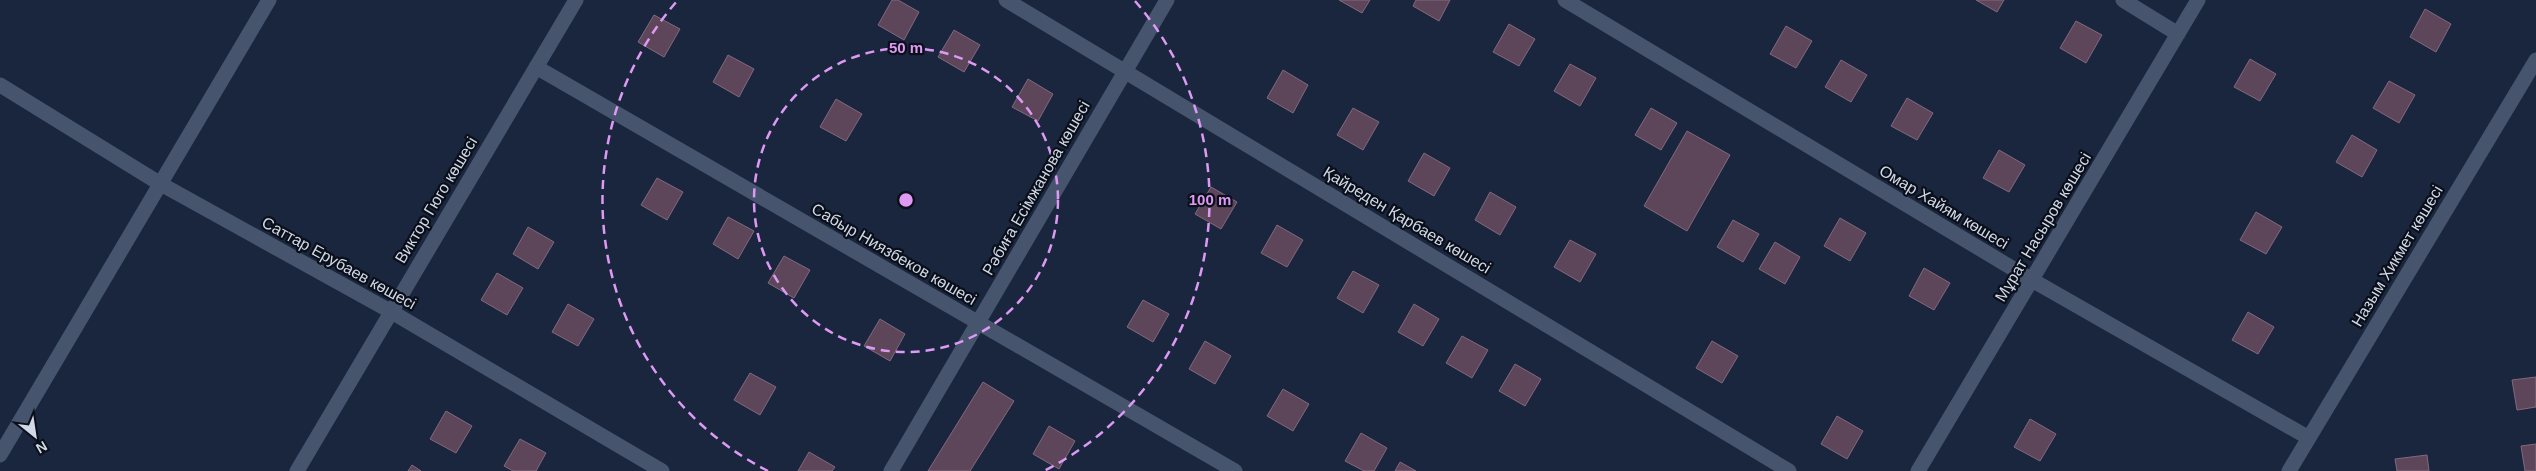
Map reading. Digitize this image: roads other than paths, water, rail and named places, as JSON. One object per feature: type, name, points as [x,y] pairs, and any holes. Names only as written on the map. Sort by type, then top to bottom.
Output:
[{"type":"street","points":[[0,455],[6,431],[269,0]]},
{"type":"street","name":"Виктор Гюго көшесі","points":[[297,471],[390,311],[576,0]]},
{"type":"street","name":"Қайреден Қарбаев көшесі","points":[[1006,0],[1789,471]]},
{"type":"street","name":"Рәбиға Есімжанова көшесі","points":[[891,471],[1167,0]]},
{"type":"street","name":"Омар Хайям көшесі","points":[[1565,0],[2032,280],[2309,438]]},
{"type":"street","points":[[2122,0],[2178,34]]},
{"type":"street","name":"Мұрат Насыров көшесі","points":[[1918,471],[2198,0]]},
{"type":"street","name":"Назым Хикмет көшесі","points":[[2290,471],[2536,60]]},
{"type":"street","name":"Сабыр Ниязбеков көшесі","points":[[536,67],[1235,471]]},
{"type":"street","name":"Саттар Ерубаев көшесі","points":[[0,85],[159,183],[390,311],[662,471]]}]
